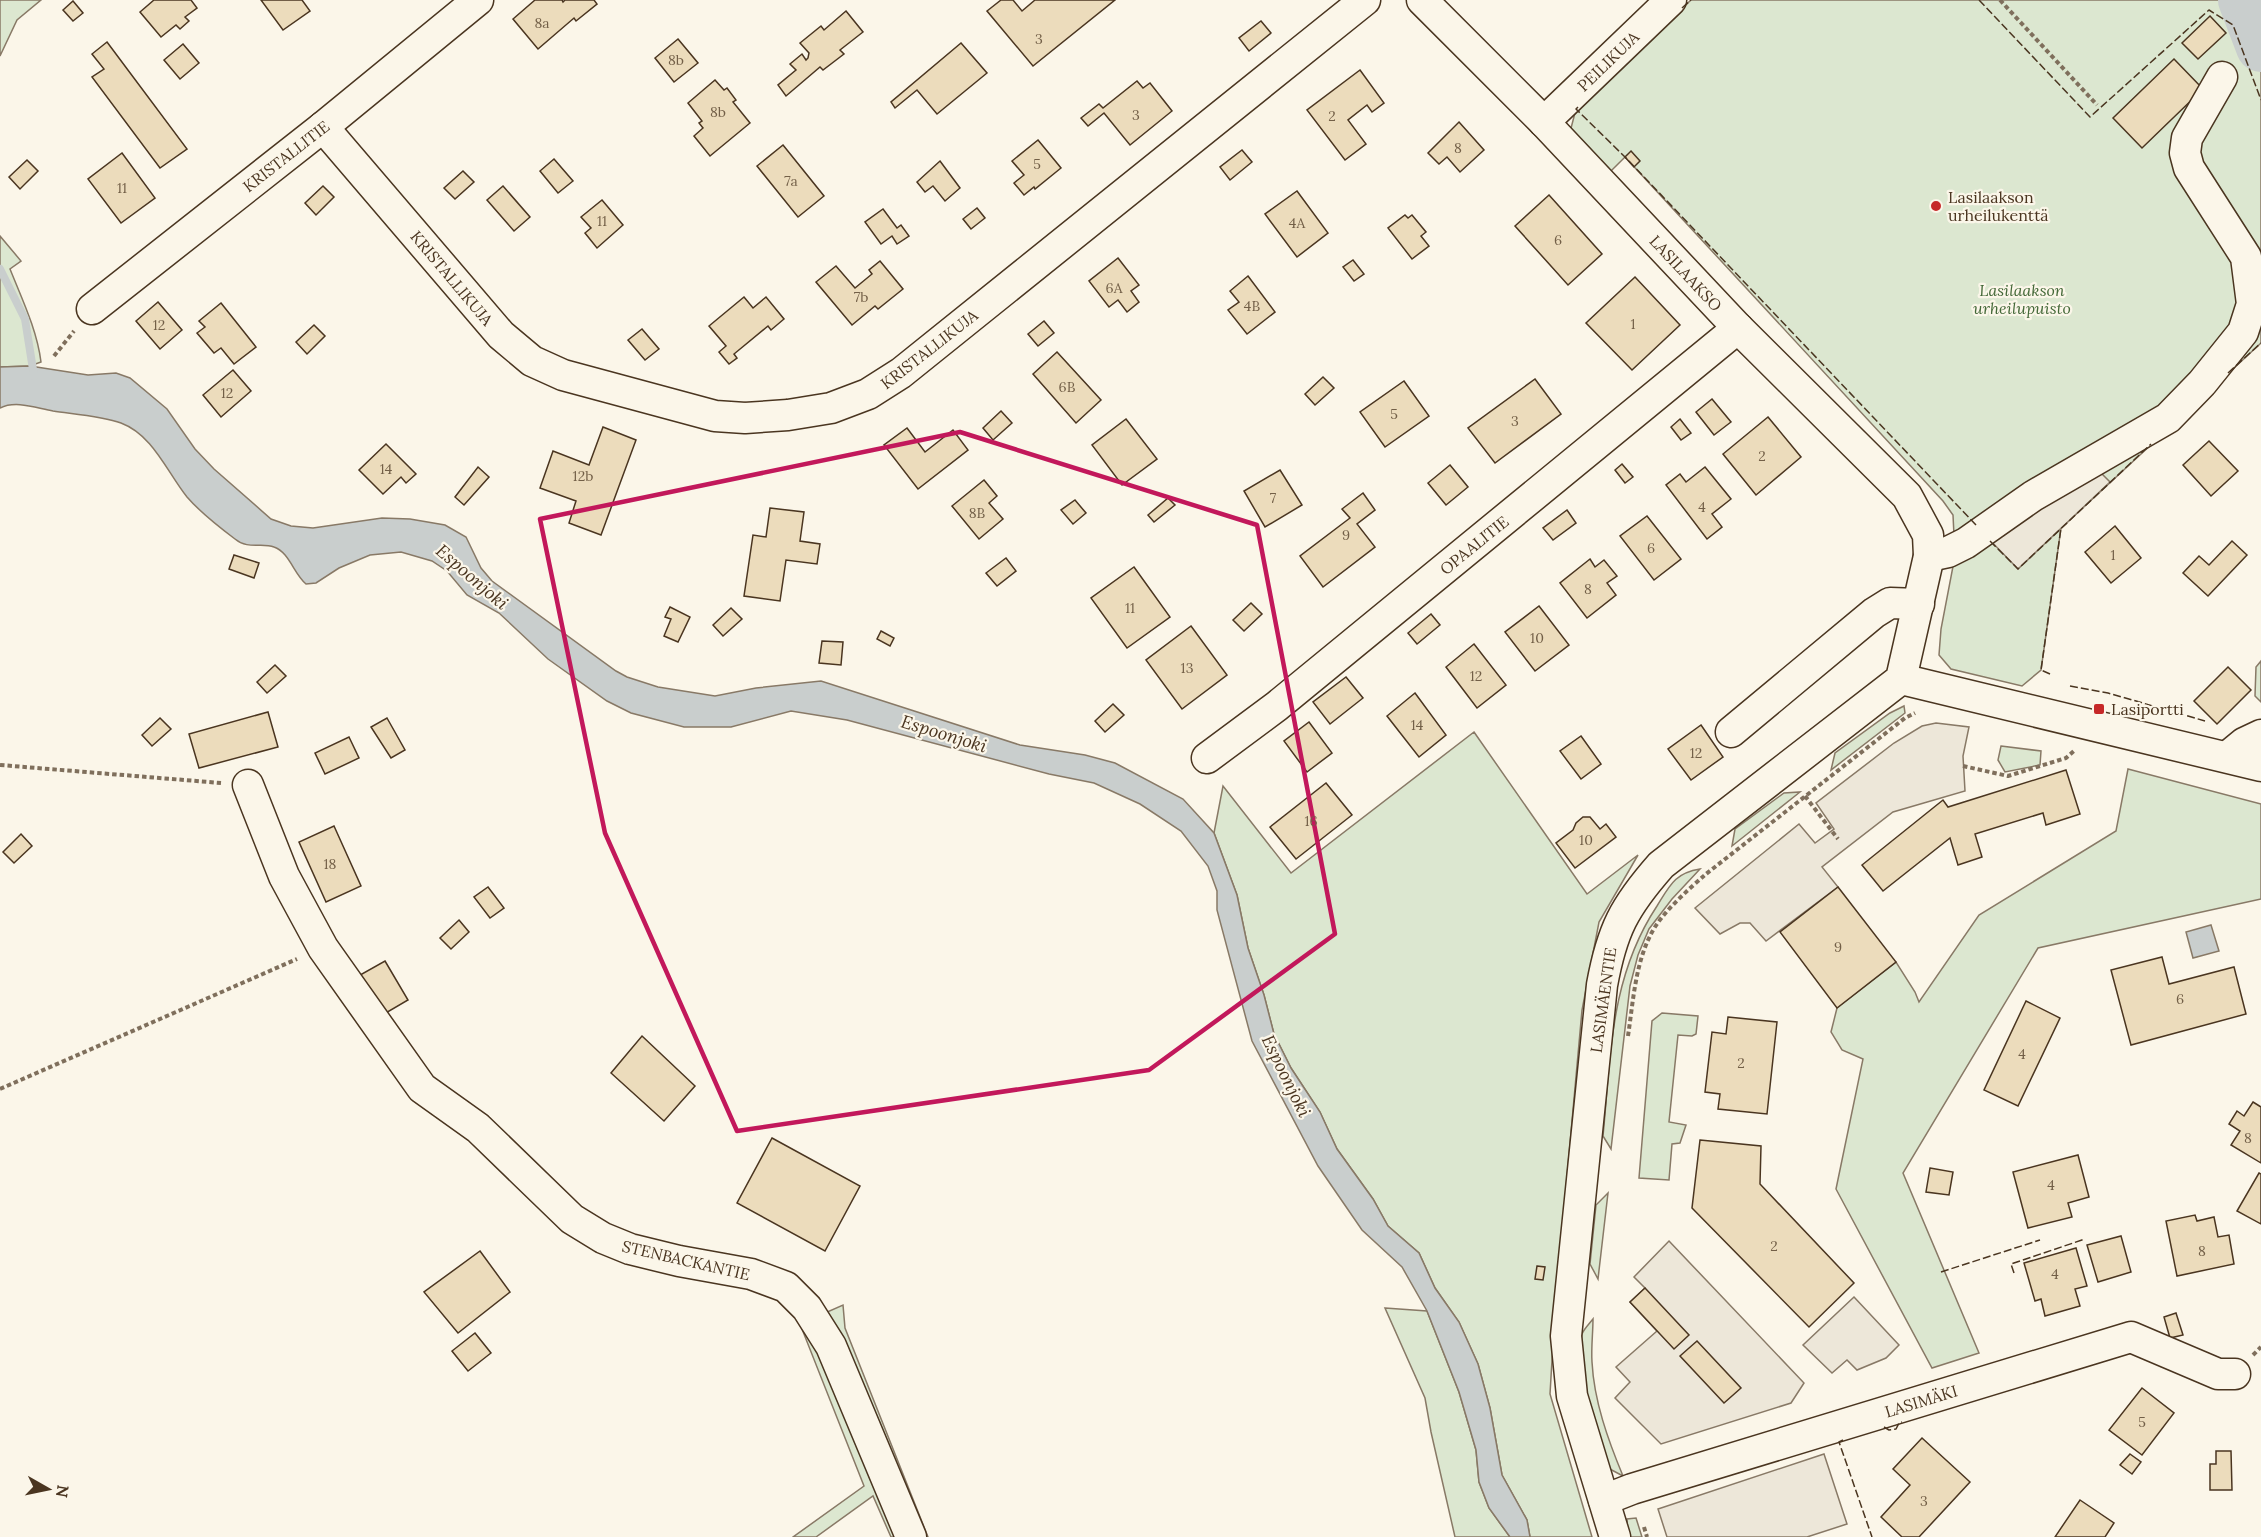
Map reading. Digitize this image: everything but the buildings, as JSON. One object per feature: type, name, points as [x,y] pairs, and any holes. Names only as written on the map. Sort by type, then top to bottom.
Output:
[{"type":"street","name":"KRISTALLITIE","points":[[92,309],[323,127],[478,0]]},
{"type":"street","name":"KRISTALLIKUJA","points":[[323,127],[501,335],[532,361],[563,375],[715,416],[745,418],[788,415],[831,408],[868,394],[901,373],[1365,0]]},
{"type":"street","name":"LASILAAKSO","points":[[1422,0],[1544,122],[1738,328],[1906,496],[1928,535],[1929,556]]},
{"type":"street","name":"PEILIKUJA","points":[[1544,122],[1671,0]]},
{"type":"street","points":[[2222,77],[2187,138],[2185,153],[2189,168],[2246,257],[2252,304],[2243,332],[2202,382],[2168,418],[2033,496],[1966,543],[1948,552],[1929,556],[1901,679],[2261,766]]},
{"type":"street","name":"OPAALITIE","points":[[1207,758],[1277,706],[1738,328]]},
{"type":"street","points":[[1731,732],[1874,613],[1890,603],[1919,604]]},
{"type":"street","name":"LASIMÄENTIE","points":[[1615,1537],[1572,1396],[1566,1336],[1602,985],[1608,950],[1619,920],[1637,892],[1661,865],[1901,679]]},
{"type":"street","points":[[2227,757],[2244,743],[2261,735]]},
{"type":"street","name":"STENBACKANTIE","points":[[248,785],[285,876],[323,948],[422,1088],[478,1128],[572,1219],[603,1238],[630,1249],[679,1262],[751,1274],[786,1287],[807,1308],[831,1346],[911,1537]]},
{"type":"street","name":"LASIMÄKI","points":[[1604,1500],[1632,1489],[2131,1337],[2218,1374],[2235,1374]]},
{"type":"path","points":[[2000,0],[2097,105]]},
{"type":"path","points":[[1628,1037],[1637,975],[1650,935],[1676,901],[1706,874],[1805,796],[1905,718],[1919,711]]},
{"type":"path","points":[[1963,766],[2008,776],[2066,758],[2078,747]]},
{"type":"path","points":[[0,765],[74,769],[248,785]]},
{"type":"path","points":[[1805,796],[1838,838]]},
{"type":"path","points":[[0,1089],[323,948]]},
{"type":"path","points":[[1632,1489],[1647,1537]]},
{"type":"highlighted area","points":[[960,432],[1257,525],[1335,934],[1149,1070],[737,1131],[605,833],[540,519]]},
{"type":"green space","points":[[0,0],[41,0],[17,20],[0,56]]},
{"type":"green space","name":"Lasilaakson urheilupuisto","points":[[1691,0],[2261,0],[2261,343],[2061,528],[2041,670],[2022,686],[1951,669],[1939,655],[1941,629],[1955,556],[1953,515],[1943,501],[1625,157],[1609,173],[1570,132],[1576,109]]},
{"type":"green space","points":[[0,236],[21,261],[10,269],[39,350],[41,362],[30,366],[0,367]]},
{"type":"green space","points":[[2261,661],[2261,702],[2255,696],[2256,667]]},
{"type":"green space","points":[[1904,706],[1905,713],[1831,770],[1835,753],[1890,713]]},
{"type":"green space","points":[[1474,732],[1587,894],[1638,855],[1599,922],[1582,1010],[1555,1310],[1550,1394],[1592,1537],[1530,1537],[1527,1520],[1502,1475],[1490,1408],[1478,1364],[1459,1322],[1435,1288],[1419,1253],[1388,1226],[1373,1199],[1337,1149],[1320,1112],[1291,1068],[1274,1034],[1248,948],[1237,895],[1214,833],[1223,786],[1291,873]]},
{"type":"green space","points":[[2001,746],[2041,751],[2040,765],[2005,772],[1998,760]]},
{"type":"green space","points":[[2128,769],[2261,804],[2261,899],[2038,948],[1903,1173],[1979,1353],[1932,1368],[1836,1189],[1863,1059],[1842,1050],[1831,1032],[1837,1008],[1896,962],[1919,1002],[1979,915],[2116,831]]},
{"type":"green space","points":[[1800,792],[1732,846],[1735,829],[1784,793]]},
{"type":"green space","points":[[1700,869],[1672,899],[1649,929],[1638,955],[1630,986],[1611,1149],[1603,1136],[1611,1046],[1621,988],[1642,933],[1670,886],[1679,877]]},
{"type":"green space","points":[[1662,1013],[1698,1016],[1696,1034],[1678,1035],[1669,1122],[1686,1125],[1680,1143],[1672,1144],[1669,1180],[1639,1178],[1652,1021]]},
{"type":"green space","points":[[1608,1193],[1598,1279],[1590,1264],[1596,1205]]},
{"type":"green space","points":[[843,1305],[845,1328],[928,1537],[891,1537],[873,1496],[816,1537],[793,1537],[864,1486],[800,1324]]},
{"type":"green space","points":[[1385,1308],[1427,1311],[1459,1392],[1476,1450],[1479,1482],[1489,1508],[1510,1537],[1455,1537],[1425,1398]]},
{"type":"green space","points":[[1593,1319],[1593,1377],[1607,1434],[1623,1476],[1606,1467],[1586,1402],[1580,1351],[1582,1334]]},
{"type":"green space","points":[[1636,1518],[1642,1537],[1628,1537],[1627,1519]]},
{"type":"shaded area","points":[[2091,463],[2110,482],[2018,569],[1983,533]]},
{"type":"shaded area","points":[[1936,723],[1969,727],[1963,756],[1965,791],[1893,812],[1822,867],[1838,887],[1766,941],[1750,923],[1740,923],[1720,934],[1695,908],[1799,824],[1815,843],[1834,829],[1816,803],[1894,743],[1922,726]]},
{"type":"shaded area","points":[[1669,1241],[1804,1383],[1791,1403],[1661,1444],[1615,1398],[1630,1382],[1616,1367],[1657,1331],[1630,1302],[1645,1288],[1634,1277]]},
{"type":"shaded area","points":[[1854,1297],[1899,1345],[1886,1358],[1857,1370],[1847,1360],[1832,1373],[1803,1345]]},
{"type":"shaded area","points":[[1824,1454],[1847,1524],[1807,1537],[1667,1537],[1658,1509]]},
{"type":"water","name":"Espoonjoki","points":[[30,366],[88,375],[116,373],[130,378],[167,409],[195,449],[214,469],[271,519],[291,526],[313,528],[382,518],[410,519],[445,525],[466,537],[481,568],[492,581],[627,677],[658,687],[715,696],[756,688],[821,681],[1020,745],[1085,755],[1115,763],[1183,799],[1214,833],[1237,895],[1248,948],[1274,1034],[1291,1068],[1320,1112],[1337,1149],[1373,1199],[1388,1226],[1419,1253],[1435,1288],[1459,1322],[1478,1364],[1490,1408],[1502,1475],[1527,1520],[1530,1537],[1510,1537],[1489,1508],[1479,1482],[1476,1450],[1459,1392],[1427,1311],[1402,1267],[1362,1230],[1318,1166],[1252,1041],[1217,910],[1217,891],[1208,866],[1181,831],[1140,804],[1094,783],[1049,774],[847,720],[791,711],[731,727],[684,727],[631,713],[607,701],[548,659],[499,613],[467,595],[447,571],[432,561],[401,552],[370,555],[339,568],[316,583],[306,584],[284,553],[274,547],[240,542],[204,514],[187,497],[151,445],[132,429],[121,423],[105,419],[26,405],[0,408],[0,367]]},
{"type":"water","points":[[2211,925],[2219,951],[2193,958],[2186,932]]},
{"type":"waterway","points":[[2243,0],[2261,47]]},
{"type":"waterway","points":[[0,269],[25,319],[34,376]]},
{"type":"fence","points":[[1682,8],[1691,0]]},
{"type":"fence","points":[[1979,0],[2090,117],[2209,10],[2233,25],[2261,100]]},
{"type":"fence","points":[[1578,107],[1576,109],[1625,157],[1976,525]]},
{"type":"fence","points":[[2228,373],[2261,343]]},
{"type":"fence","points":[[1990,541],[2018,569],[2151,444]]},
{"type":"fence","points":[[2050,674],[2041,670],[2061,528]]},
{"type":"fence","points":[[2070,686],[2108,693],[2205,721]]},
{"type":"fence","points":[[2014,1273],[2011,1264],[2085,1239]]},
{"type":"fence","points":[[1941,1272],[2040,1240]]},
{"type":"fence","points":[[1884,1427],[1889,1430],[1896,1429],[1902,1422]]},
{"type":"fence","points":[[1843,1440],[1839,1442],[1872,1537]]},
{"type":"place","name":"Lasilaakson urheilukenttä","points":[[1936,206]]},
{"type":"place","name":"Lasiportti","points":[[2099,709]]}]
